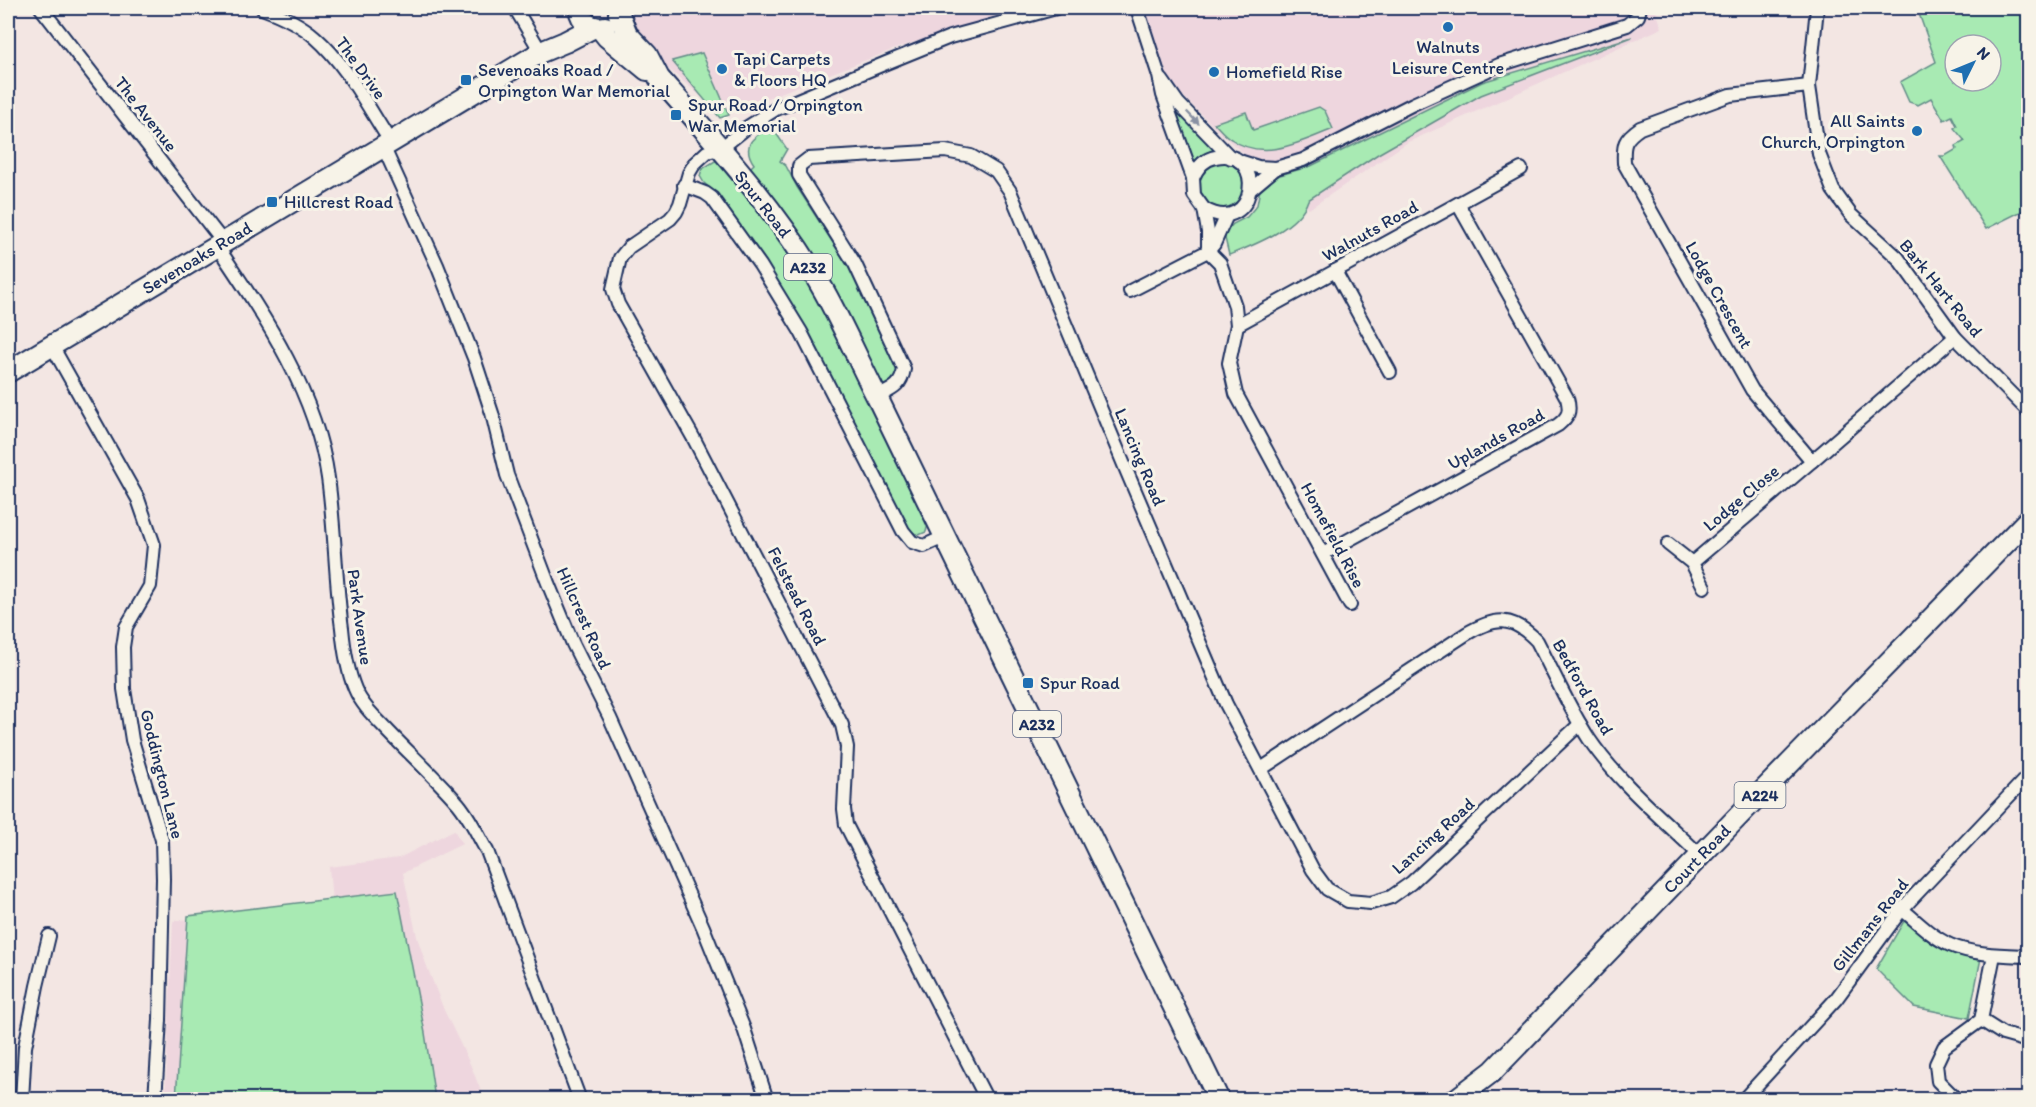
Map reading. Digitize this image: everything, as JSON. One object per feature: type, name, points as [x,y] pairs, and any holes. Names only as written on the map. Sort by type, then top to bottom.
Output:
[{"type":"main road","name":"Sevenoaks Road","points":[[541,52],[566,27],[579,8]]},
{"type":"main road","name":"Spur Road","points":[[579,8],[584,20],[659,78]]},
{"type":"main road","name":"Sevenoaks Road","points":[[8,372],[541,52],[612,24],[620,11]]},
{"type":"main road","name":"Spur Road","points":[[620,11],[627,34],[647,56],[659,78],[766,204],[823,290],[1219,1100]]},
{"type":"main road","name":"Court Road","points":[[1455,1100],[1493,1071],[2028,520]]},
{"type":"main road","name":"Court Road","points":[[1476,1100],[1493,1071]]},
{"type":"street","name":"The Avenue","points":[[41,8],[220,244]]},
{"type":"street","name":"The Drive","points":[[262,8],[287,18],[313,35],[336,58],[386,143]]},
{"type":"street","points":[[515,8],[541,52]]},
{"type":"street","name":"Felstead Road","points":[[987,1100],[846,825],[844,809],[847,747],[842,724],[699,449],[618,304],[613,289],[620,258],[629,247],[670,219],[680,204],[684,185],[695,163],[707,152],[720,149],[734,136],[768,113],[950,38],[1056,8]]},
{"type":"street","name":"Homefield Rise","points":[[1137,8],[1159,76],[1162,95],[1193,178],[1194,195],[1204,209],[1208,250],[1220,262],[1235,306],[1237,325],[1229,363],[1236,394],[1350,605]]},
{"type":"street","points":[[1193,178],[1199,166],[1218,156],[1258,167],[1276,168],[1303,160],[1413,104],[1498,65],[1627,25],[1638,16],[1640,8]]},
{"type":"street","name":"Bark Hart Road","points":[[1817,8],[1809,86],[1819,154],[1833,190],[1851,215],[1898,258],[1955,338],[2028,411]]},
{"type":"street","name":"Homefield Rise","points":[[1159,76],[1178,103],[1234,159]]},
{"type":"street","name":"Lodge Crescent","points":[[1809,86],[1730,95],[1640,128],[1629,136],[1623,147],[1624,162],[1752,390],[1812,461]]},
{"type":"street","name":"Hillcrest Road","points":[[386,143],[474,358],[492,413],[507,475],[548,583],[573,644],[614,728],[704,927],[744,1029],[767,1100]]},
{"type":"street","name":"Lancing Road","points":[[877,397],[896,386],[902,379],[904,369],[855,264],[799,175],[799,166],[808,159],[933,151],[971,156],[996,171],[1010,191],[1126,472],[1226,704],[1313,870],[1327,889],[1348,901],[1371,903],[1391,897],[1411,883],[1580,724]]},
{"type":"street","points":[[1234,159],[1247,171],[1251,189]]},
{"type":"street","points":[[1204,209],[1216,215],[1227,215],[1234,212],[1244,205],[1251,189],[1276,168]]},
{"type":"street","name":"Walnuts Road","points":[[1237,325],[1521,169]]},
{"type":"street","name":"Spur Road","points":[[684,185],[712,198],[760,265],[801,332],[903,531],[912,542],[924,546],[944,537]]},
{"type":"street","name":"Uplands Road","points":[[1323,554],[1567,418],[1570,409],[1567,398],[1458,204]]},
{"type":"street","points":[[1130,291],[1208,250],[1214,244],[1227,215]]},
{"type":"street","name":"Park Avenue","points":[[220,244],[301,387],[321,440],[328,478],[337,596],[348,672],[356,693],[368,711],[457,802],[470,820],[487,851],[580,1100]]},
{"type":"street","points":[[1335,271],[1390,372]]},
{"type":"street","points":[[1812,461],[1955,338]]},
{"type":"street","name":"Goddington Lane","points":[[52,346],[138,499],[154,545],[150,586],[126,627],[123,647],[124,689],[132,740],[162,840],[160,1020],[155,1100]]},
{"type":"street","name":"Lodge Close","points":[[1692,563],[1812,461]]},
{"type":"street","points":[[1668,544],[1692,563],[1704,587]]},
{"type":"street","name":"Bedford Road","points":[[1262,769],[1466,634],[1484,623],[1499,620],[1516,624],[1527,630],[1537,641],[1580,724],[1602,755],[1701,856]]},
{"type":"street","name":"Gillmans Road","points":[[1743,1100],[1836,999],[1902,909],[2028,776]]},
{"type":"street","points":[[1902,909],[1925,930],[1951,945],[1994,955],[2028,956]]},
{"type":"street","points":[[22,1100],[25,1047],[49,936]]},
{"type":"street","points":[[1957,1100],[1938,1081],[1936,1064],[1944,1047],[1981,1020],[1994,955]]},
{"type":"street","points":[[1981,1020],[2003,1034],[2028,1041]]},
{"type":"shaded area","points":[[624,8],[1020,8],[900,47],[723,115],[638,43]]},
{"type":"shaded area","points":[[1145,8],[1655,8],[1662,28],[1408,142],[1309,209],[1222,135],[1170,83]]},
{"type":"shaded area","points":[[454,830],[462,844],[403,873],[417,937],[426,964],[484,1099],[165,1100],[173,921],[332,901],[329,867],[399,858]]},
{"type":"green space","points":[[1917,8],[2028,8],[2028,208],[1986,229],[1940,156],[1945,156],[1957,149],[1956,146],[1965,141],[1954,128],[1957,126],[1952,116],[1944,120],[1931,98],[1918,105],[1909,102],[1900,82],[1936,62]]},
{"type":"green space","points":[[1632,37],[1481,95],[1378,154],[1308,200],[1303,210],[1286,227],[1229,255],[1224,234],[1233,224],[1247,217],[1257,205],[1260,189],[1267,181],[1311,166],[1482,82]]},
{"type":"green space","points":[[702,53],[729,115],[720,118],[672,61]]},
{"type":"green space","points":[[1170,101],[1219,149],[1204,154],[1192,165]]},
{"type":"green space","points":[[1319,107],[1325,111],[1333,129],[1282,148],[1256,149],[1243,146],[1228,137],[1214,123],[1246,112],[1253,130]]},
{"type":"green space","points":[[771,126],[787,149],[780,161],[786,166],[853,274],[897,369],[897,377],[887,386],[881,387],[748,170],[754,164],[748,151],[751,141]]},
{"type":"green space","points":[[715,161],[723,161],[786,245],[816,293],[929,520],[926,532],[919,535],[910,531],[793,308],[762,259],[700,176],[702,169]]},
{"type":"green space","points":[[1221,162],[1237,169],[1244,185],[1237,201],[1221,208],[1205,201],[1198,185],[1205,169]]},
{"type":"green space","points":[[397,891],[425,1033],[435,1099],[176,1099],[188,916]]},
{"type":"green space","points":[[1904,921],[1937,946],[1981,958],[1969,1018],[1914,1007],[1876,969]]},
{"type":"place","name":"Walnuts Leisure Centre","points":[[1448,27]]},
{"type":"place","name":"Tapi Carpets & Floors HQ","points":[[722,69]]},
{"type":"place","name":"Homefield Rise","points":[[1214,72]]},
{"type":"place","name":"Sevenoaks Road / Orpington War Memorial","points":[[466,80]]},
{"type":"place","name":"Spur Road / Orpington War Memorial","points":[[676,115]]},
{"type":"place","name":"All Saints Church, Orpington","points":[[1917,131]]},
{"type":"place","name":"Hillcrest Road","points":[[272,202]]},
{"type":"place","name":"Spur Road","points":[[1028,683]]}]
